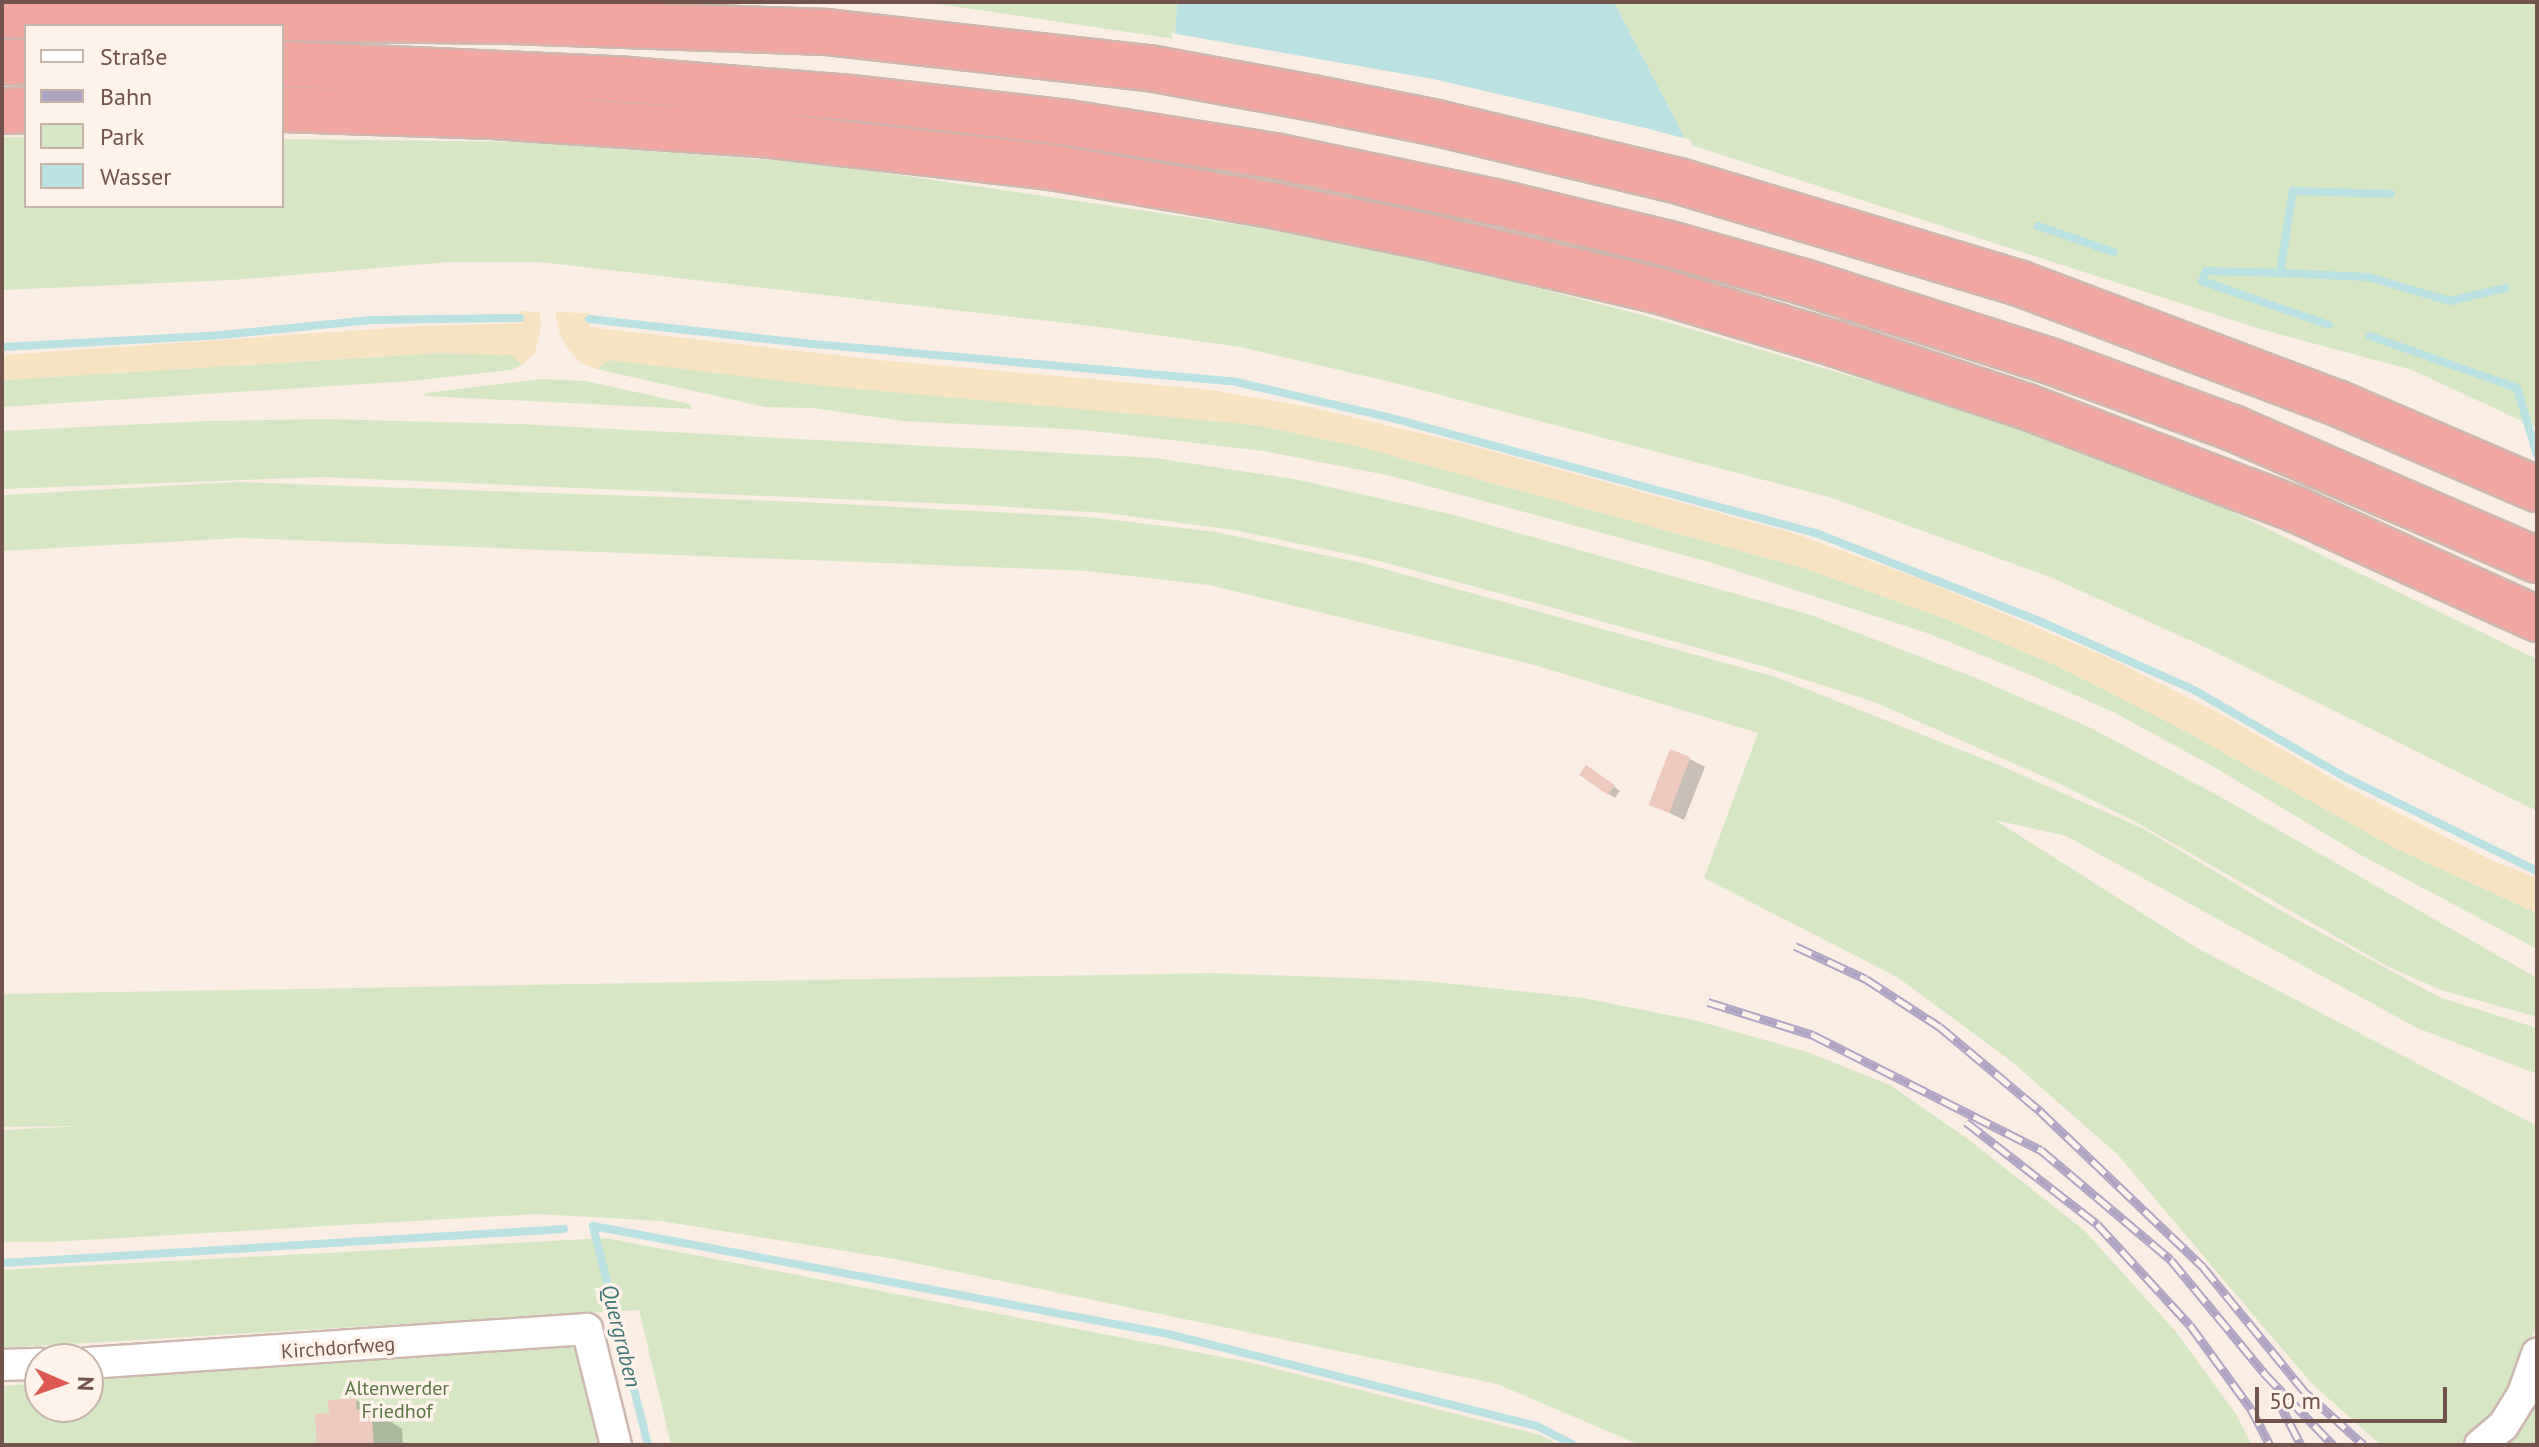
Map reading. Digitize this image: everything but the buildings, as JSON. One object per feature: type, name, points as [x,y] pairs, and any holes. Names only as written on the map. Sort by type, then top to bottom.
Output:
[{"type":"highway","points":[[2,15],[509,21],[827,32],[1149,68],[1313,98],[1437,123],[1682,182],[2019,283],[2337,403],[2537,489]]},
{"type":"highway","points":[[2,62],[24,61]]},
{"type":"highway","points":[[284,64],[628,80],[868,100],[1062,122],[1275,156],[1491,201],[1804,282],[2047,360],[2233,428],[2537,560]]},
{"type":"highway","points":[[284,109],[493,116],[769,135],[1009,162],[1266,204],[1428,237],[1656,290],[1836,344],[2025,406],[2297,510],[2537,619]]},
{"type":"highway","points":[[2,111],[24,110]]},
{"type":"street","name":"Kirchdorfweg","points":[[104,1362],[587,1329],[616,1445]]},
{"type":"street","points":[[2480,1445],[2503,1426],[2522,1396],[2537,1354]]},
{"type":"street","points":[[2,1365],[24,1364]]},
{"type":"green space","points":[[924,2],[1177,2],[1175,39]]},
{"type":"green space","points":[[1614,2],[2537,2],[2537,428],[2412,370],[2260,329],[1688,144]]},
{"type":"green space","points":[[2,137],[24,137],[24,208],[284,208],[284,139],[520,142],[817,163],[1255,227],[1409,255],[1646,316],[1997,419],[2210,501],[2537,659],[2537,811],[2207,648],[2050,577],[1829,497],[1391,382],[1240,347],[1092,326],[540,262],[450,262],[232,280],[2,290]]},
{"type":"green space","points":[[438,353],[512,355],[522,365],[511,370],[411,381],[2,407],[2,380]]},
{"type":"green space","points":[[608,360],[1257,425],[1361,447],[1807,569],[1949,620],[2057,666],[2178,727],[2395,848],[2537,913],[2537,949],[2359,854],[2214,767],[2117,714],[1927,633],[1709,562],[1391,476],[1263,451],[1085,430],[903,421],[812,408],[765,407],[596,369]]},
{"type":"green space","points":[[541,379],[586,381],[690,404],[692,409],[424,396],[425,393]]},
{"type":"green space","points":[[324,419],[519,424],[1155,458],[1294,479],[1454,515],[1811,615],[1976,678],[2089,727],[2219,796],[2537,978],[2537,1017],[2441,990],[2387,966],[2134,821],[2058,783],[1874,702],[1766,667],[1539,604],[1371,559],[1234,530],[1106,513],[977,505],[322,477],[2,489],[2,431],[205,421]]},
{"type":"green space","points":[[238,482],[803,502],[1088,517],[1216,532],[1366,564],[1776,677],[2004,767],[2144,829],[2276,908],[2439,997],[2537,1028],[2537,1074],[2417,1028],[2066,836],[1995,820],[2197,948],[2537,1126],[2537,1322],[2514,1389],[2499,1421],[2464,1445],[2381,1445],[2312,1384],[2117,1154],[2011,1061],[1897,977],[1704,878],[1758,733],[1531,664],[1209,585],[1087,571],[240,538],[2,551],[2,495]]},
{"type":"green space","points":[[1214,973],[1427,981],[1583,998],[1698,1021],[1807,1052],[1890,1085],[1968,1139],[2085,1231],[2177,1333],[2236,1414],[2252,1445],[1640,1445],[1497,1384],[900,1260],[661,1221],[537,1214],[50,1242],[2,1242],[2,1130],[84,1126],[2,1127],[2,994]]},
{"type":"green space","points":[[606,1238],[1248,1362],[1540,1435],[1559,1445],[671,1445],[639,1310],[86,1343],[24,1343],[24,1347],[2,1348],[2,1270]]},
{"type":"green space","name":"Altenwerder Friedhof","points":[[579,1342],[600,1445],[2,1445],[2,1386],[24,1384],[24,1423],[104,1423],[104,1379]]},
{"type":"green space","points":[[2537,1402],[2537,1445],[2500,1445],[2521,1425]]},
{"type":"sand","points":[[519,311],[540,312],[541,327],[535,353],[522,365],[512,355],[437,353],[2,380],[2,355],[420,326],[523,323]]},
{"type":"sand","points":[[555,312],[589,313],[589,327],[879,360],[1212,390],[1309,407],[1462,443],[1796,534],[1923,580],[2109,658],[2221,714],[2347,787],[2493,861],[2537,878],[2537,913],[2395,848],[2178,727],[2057,666],[1949,620],[1807,569],[1361,447],[1257,425],[825,386],[608,360],[596,369],[581,363],[569,350],[560,335]]},
{"type":"water","points":[[1177,2],[1614,2],[1688,144],[1433,86],[1175,39]]},
{"type":"pier","points":[[1171,33],[1433,79],[1645,128],[1691,140],[1692,145],[1688,148],[1277,58],[1174,42]]},
{"type":"waterway","points":[[2329,325],[2202,281],[2206,271],[2280,273],[2293,191],[2391,194]]},
{"type":"waterway","points":[[2038,226],[2114,252]]},
{"type":"waterway","points":[[2280,273],[2368,277],[2450,301],[2505,288]]},
{"type":"waterway","points":[[2,347],[221,335],[371,320],[520,318]]},
{"type":"waterway","points":[[589,319],[813,344],[1236,382],[1388,417],[1816,533],[2037,620],[2194,690],[2341,775],[2537,871]]},
{"type":"waterway","points":[[2370,336],[2517,388],[2537,455]]},
{"type":"waterway","name":"Quergraben","points":[[648,1445],[593,1226],[1168,1334],[1537,1426],[1574,1445]]},
{"type":"waterway","points":[[2,1263],[564,1229]]},
{"type":"railway","points":[[1795,946],[1866,979],[1940,1027],[2040,1111],[2203,1267],[2305,1392],[2364,1445]]},
{"type":"railway","points":[[1708,1002],[1813,1035],[2041,1150],[2171,1260],[2264,1373],[2333,1445]]},
{"type":"railway","points":[[1966,1122],[2097,1224],[2190,1325],[2251,1409],[2270,1445]]},
{"type":"railway","points":[[2273,1391],[2301,1445]]}]
